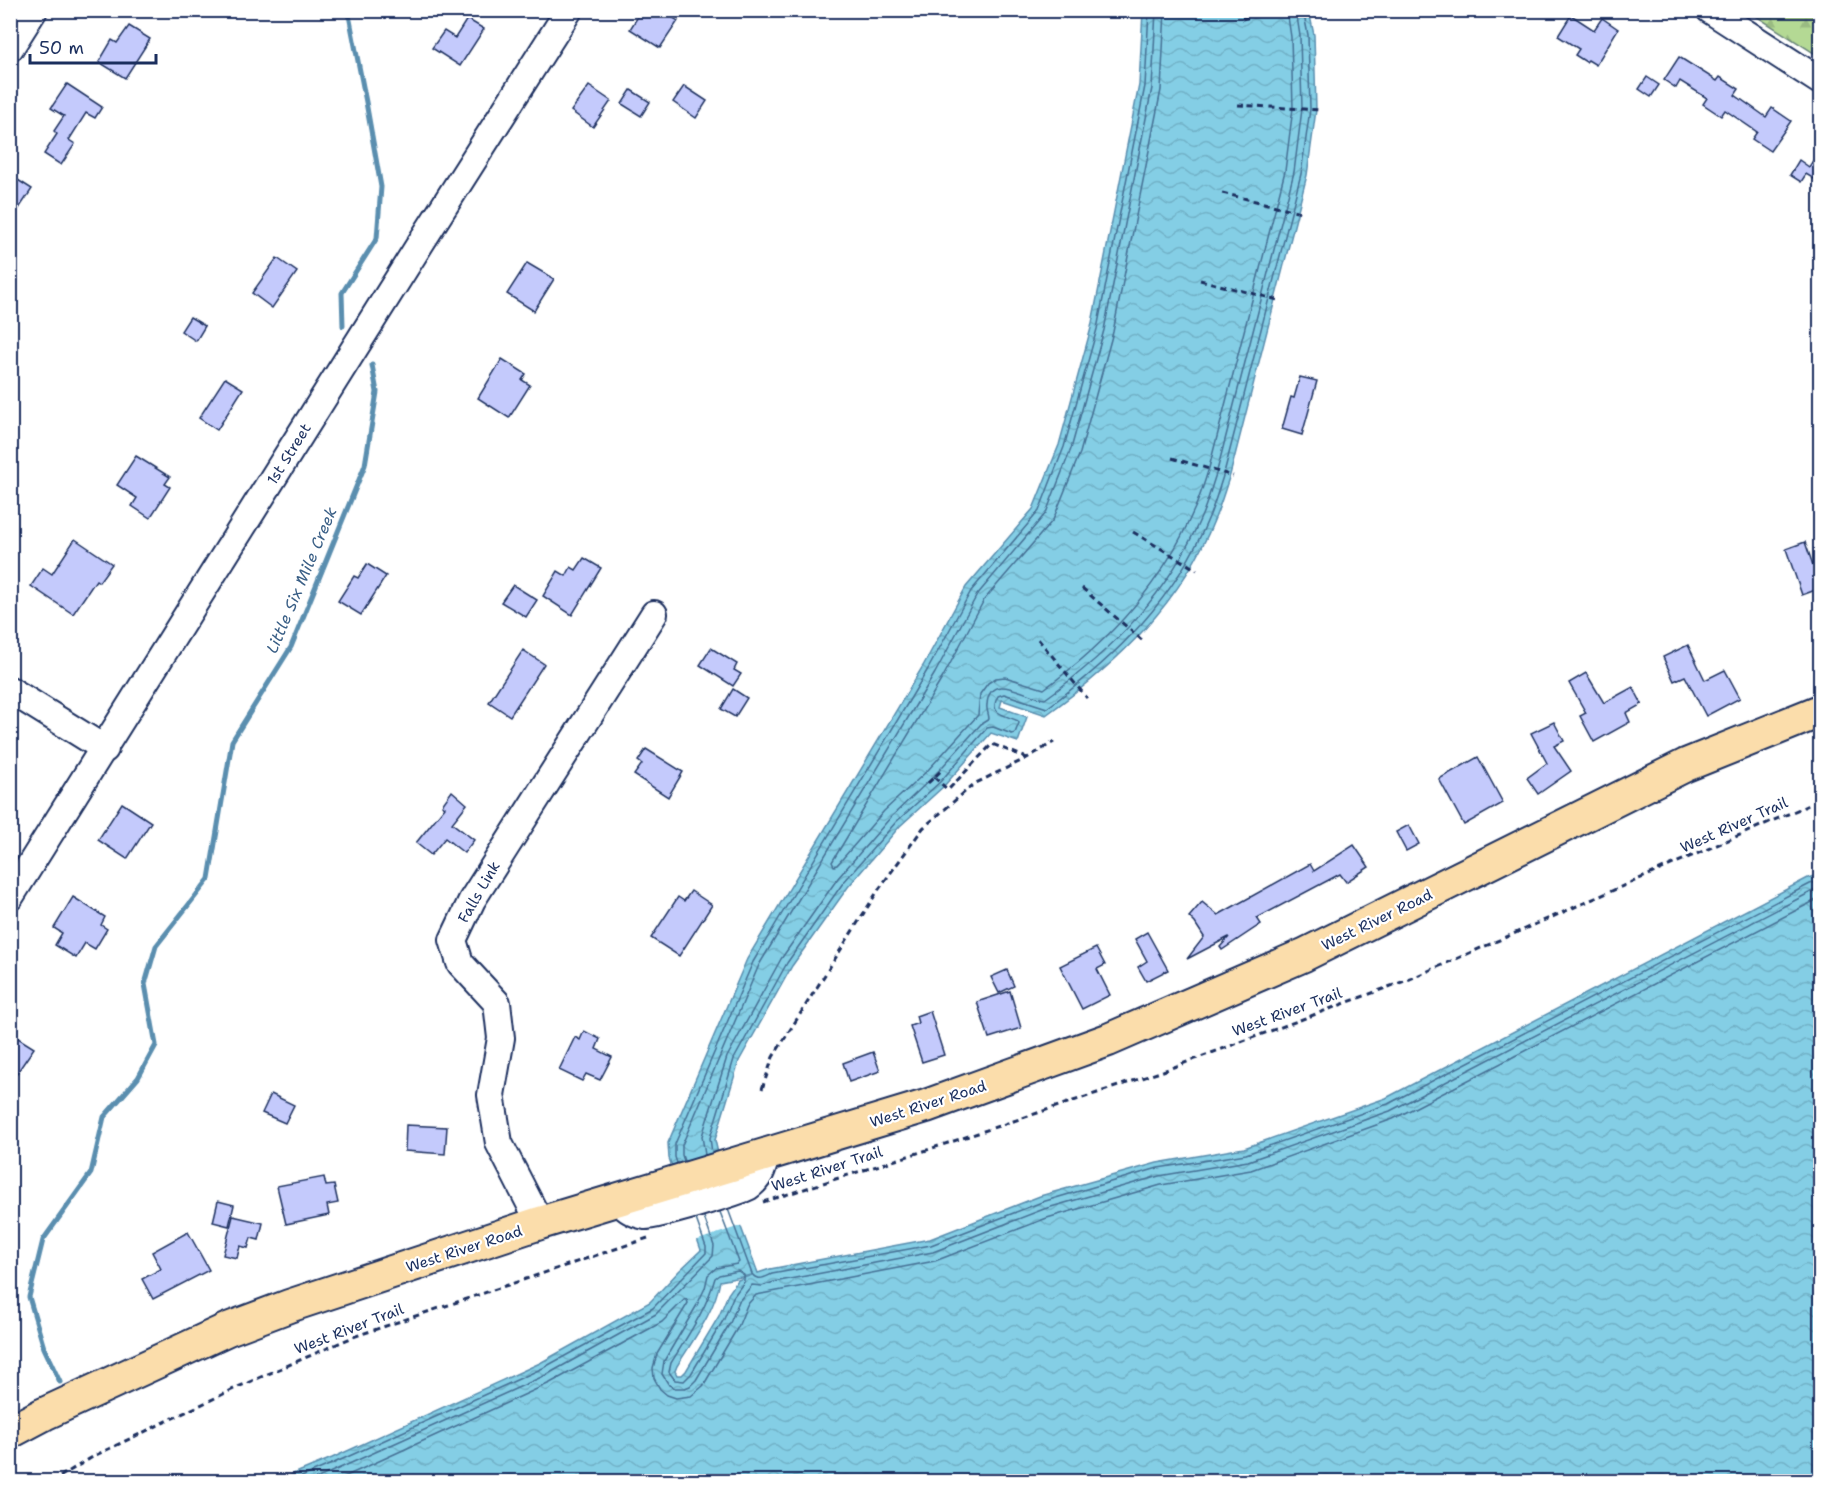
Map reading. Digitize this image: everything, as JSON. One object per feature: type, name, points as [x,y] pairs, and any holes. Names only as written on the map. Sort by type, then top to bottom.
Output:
[{"type":"main road","name":"West River Road","points":[[10,1432],[228,1329],[289,1306],[540,1224],[618,1201],[660,1201],[744,1186],[766,1156],[926,1106],[1130,1031],[1314,951],[1686,765],[1821,711]]},
{"type":"street","points":[[10,48],[34,10]]},
{"type":"street","name":"1st Street","points":[[10,897],[569,10]]},
{"type":"street","points":[[1710,10],[1821,81]]},
{"type":"street","name":"Falls Link","points":[[540,1224],[499,1143],[491,1095],[501,1038],[497,1003],[460,963],[453,940],[472,900],[654,614]]},
{"type":"street","points":[[10,690],[105,749]]},
{"type":"path","points":[[1242,19],[1286,10]]},
{"type":"path","points":[[1238,105],[1320,110]]},
{"type":"path","points":[[1221,193],[1301,212]]},
{"type":"path","points":[[1200,280],[1278,300]]},
{"type":"path","points":[[1173,458],[1233,476]]},
{"type":"path","points":[[1133,532],[1197,570]]},
{"type":"path","points":[[1083,588],[1143,641]]},
{"type":"path","points":[[1038,639],[1087,698]]},
{"type":"path","points":[[762,1089],[773,1057],[879,889],[923,828],[974,784],[1054,742]]},
{"type":"path","points":[[934,777],[948,790],[992,744],[1027,758]]},
{"type":"path","points":[[928,783],[942,770]]},
{"type":"path","name":"West River Trail","points":[[744,1186],[924,1151],[1163,1071],[1410,979],[1821,800]]},
{"type":"path","name":"West River Trail","points":[[51,1482],[106,1450],[238,1387],[353,1337],[649,1237]]},
{"type":"green space","points":[[1748,11],[1820,11],[1820,57]]},
{"type":"water","points":[[1143,11],[1309,11],[1314,35],[1316,110],[1307,175],[1230,475],[1217,513],[1185,577],[1145,628],[1098,674],[1046,715],[1002,700],[1000,707],[1027,717],[1018,742],[991,733],[944,786],[900,826],[848,887],[792,966],[739,1061],[715,1140],[725,1184],[758,1273],[930,1239],[1040,1196],[1157,1163],[1244,1148],[1386,1098],[1808,878],[1820,874],[1820,1481],[274,1482],[540,1363],[650,1302],[701,1250],[669,1158],[668,1143],[747,959],[923,666],[966,587],[1033,509],[1059,445],[1091,328],[1139,85]],"holes":[[[752,1275],[738,1280],[686,1371],[682,1375],[677,1375],[675,1371],[677,1366],[708,1314],[720,1281]]]},
{"type":"pier","points":[[670,1171],[727,1183],[743,1225],[695,1241]]},
{"type":"building","points":[[642,10],[676,10],[672,17],[678,21],[660,48],[630,29]]},
{"type":"building","points":[[1571,15],[1594,30],[1602,18],[1618,29],[1596,65],[1575,55],[1579,49],[1558,36]]},
{"type":"building","points":[[467,19],[484,29],[460,66],[432,48],[444,31],[455,38]]},
{"type":"building","points":[[129,26],[150,39],[125,78],[99,62],[112,40],[117,43]]},
{"type":"building","points":[[1679,57],[1717,81],[1720,77],[1739,89],[1735,95],[1766,117],[1772,108],[1791,121],[1770,151],[1752,139],[1757,132],[1725,110],[1721,116],[1703,104],[1707,98],[1680,81],[1676,88],[1664,80]]},
{"type":"building","points":[[1647,77],[1659,85],[1651,97],[1639,89]]},
{"type":"building","points":[[67,84],[102,107],[95,118],[86,113],[69,140],[75,144],[61,165],[44,154],[57,134],[54,131],[64,116],[51,108]]},
{"type":"building","points":[[589,86],[611,101],[593,127],[571,111]]},
{"type":"building","points":[[684,86],[707,101],[696,118],[673,102]]},
{"type":"building","points":[[631,90],[650,102],[641,116],[622,104]]},
{"type":"building","points":[[1821,148],[1821,183],[1806,174],[1801,182],[1790,175],[1799,160],[1809,167]]},
{"type":"building","points":[[10,175],[32,189],[10,222]]},
{"type":"building","points":[[277,258],[297,272],[272,308],[252,293]]},
{"type":"building","points":[[527,263],[554,279],[534,311],[507,294]]},
{"type":"building","points":[[190,317],[205,326],[196,341],[181,331]]},
{"type":"building","points":[[502,359],[526,374],[522,380],[530,385],[509,418],[478,398]]},
{"type":"building","points":[[1300,377],[1317,381],[1302,435],[1282,429],[1291,397],[1294,398]]},
{"type":"building","points":[[225,378],[243,389],[217,430],[199,418]]},
{"type":"building","points":[[136,456],[170,477],[165,484],[170,487],[150,518],[132,506],[137,498],[117,485]]},
{"type":"building","points":[[75,539],[112,564],[99,582],[96,580],[73,614],[31,586],[43,568],[52,574]]},
{"type":"building","points":[[1805,542],[1821,588],[1802,595],[1786,549]]},
{"type":"building","points":[[584,558],[601,568],[572,615],[543,596],[558,571],[566,576],[571,567],[576,570]]},
{"type":"building","points":[[367,564],[386,576],[361,615],[338,601],[354,576],[358,578]]},
{"type":"building","points":[[513,585],[537,600],[526,617],[501,602]]},
{"type":"building","points":[[1688,645],[1705,680],[1725,670],[1740,698],[1706,716],[1685,676],[1674,681],[1663,657]]},
{"type":"building","points":[[711,648],[737,664],[734,670],[741,674],[733,686],[700,665]]},
{"type":"building","points":[[523,650],[544,664],[510,716],[489,702]]},
{"type":"building","points":[[1586,673],[1604,703],[1633,687],[1642,704],[1626,713],[1630,722],[1594,742],[1580,716],[1586,713],[1569,683]]},
{"type":"building","points":[[733,689],[747,698],[735,717],[721,709]]},
{"type":"building","points":[[1554,722],[1564,741],[1554,746],[1571,771],[1538,794],[1527,778],[1547,763],[1531,733]]},
{"type":"building","points":[[646,749],[683,772],[668,797],[634,775],[642,764],[638,761]]},
{"type":"building","points":[[1478,757],[1503,803],[1464,825],[1439,779]]},
{"type":"building","points":[[452,791],[467,804],[452,823],[474,840],[464,853],[445,838],[431,855],[416,843],[445,807],[442,805]]},
{"type":"building","points":[[122,803],[151,822],[127,859],[98,840]]},
{"type":"building","points":[[1409,825],[1419,844],[1406,851],[1396,832]]},
{"type":"building","points":[[1354,845],[1369,867],[1346,882],[1340,874],[1257,918],[1261,924],[1222,950],[1220,947],[1229,937],[1187,959],[1204,937],[1189,917],[1202,902],[1218,915],[1310,864],[1314,871]]},
{"type":"building","points":[[691,891],[712,905],[679,956],[651,938],[678,897],[684,901]]},
{"type":"building","points":[[73,897],[105,917],[101,925],[107,929],[95,949],[85,943],[76,958],[55,945],[62,933],[54,928]]},
{"type":"building","points":[[1147,932],[1168,970],[1146,981],[1138,967],[1147,961],[1135,939]]},
{"type":"building","points":[[1096,948],[1105,965],[1097,969],[1110,995],[1082,1009],[1060,966]]},
{"type":"building","points":[[1007,970],[1014,986],[999,993],[991,977]]},
{"type":"building","points":[[1010,991],[1021,1028],[989,1038],[977,1002]]},
{"type":"building","points":[[930,1011],[944,1055],[922,1062],[910,1026],[918,1023],[916,1016]]},
{"type":"building","points":[[584,1031],[600,1039],[596,1049],[612,1057],[600,1080],[586,1074],[582,1081],[559,1070],[575,1037],[580,1040]]},
{"type":"building","points":[[10,1033],[34,1048],[10,1083]]},
{"type":"building","points":[[873,1052],[880,1071],[849,1082],[843,1063]]},
{"type":"building","points":[[271,1094],[294,1105],[285,1123],[262,1113]]},
{"type":"building","points":[[406,1125],[447,1127],[445,1154],[405,1151]]},
{"type":"building","points":[[324,1177],[326,1186],[334,1185],[338,1203],[327,1205],[329,1215],[286,1224],[277,1186]]},
{"type":"building","points":[[218,1201],[234,1205],[229,1226],[213,1222]]},
{"type":"building","points":[[233,1216],[263,1223],[259,1240],[251,1238],[248,1248],[240,1246],[237,1258],[223,1255]]},
{"type":"building","points":[[188,1232],[209,1270],[153,1299],[142,1279],[161,1269],[152,1252]]},
{"type":"waterway","name":"Little Six Mile Creek","points":[[343,326],[342,293],[377,238],[381,187],[348,10]]},
{"type":"waterway","name":"Little Six Mile Creek","points":[[60,1382],[44,1348],[29,1297],[43,1240],[91,1173],[104,1117],[138,1078],[156,1045],[145,984],[156,946],[209,879],[232,741],[291,647],[365,465],[377,392],[372,365]]}]
